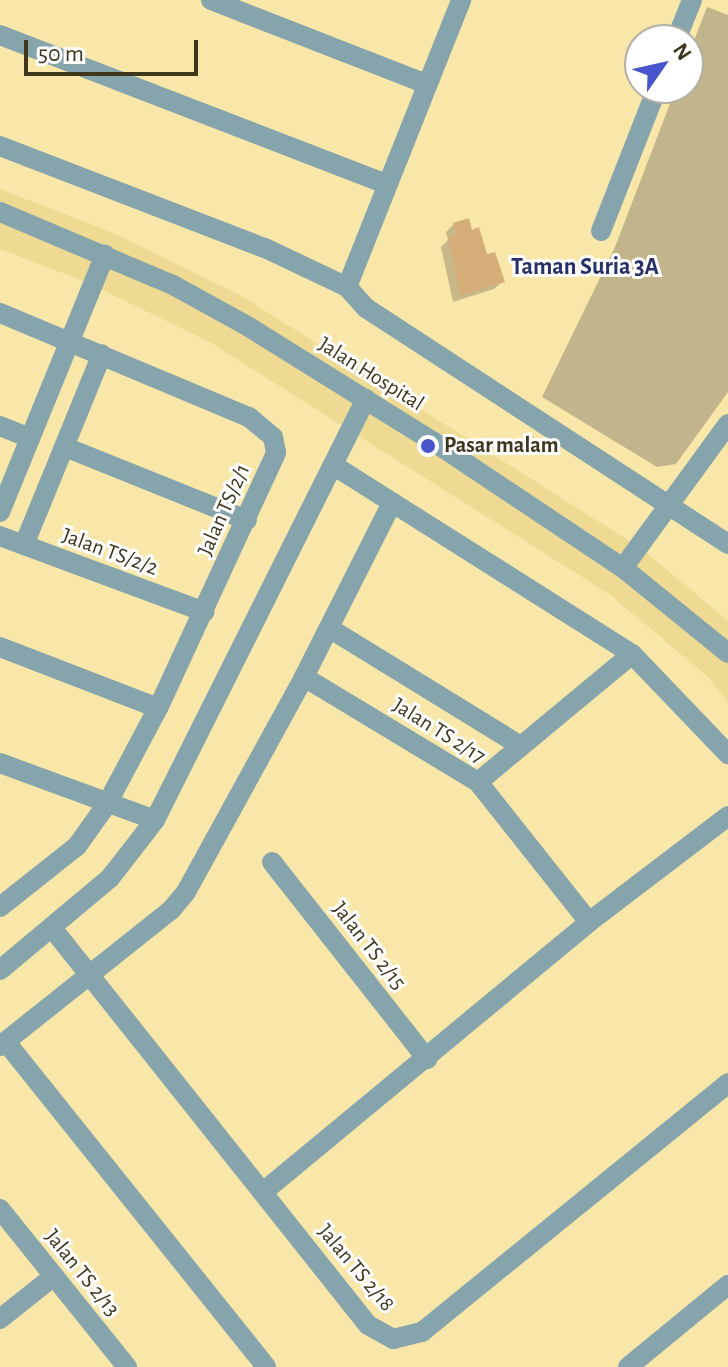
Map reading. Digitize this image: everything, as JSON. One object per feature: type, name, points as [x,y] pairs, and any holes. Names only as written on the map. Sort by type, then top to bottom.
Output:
[{"type":"street","points":[[211,0],[234,4],[427,84]]},
{"type":"street","points":[[347,287],[461,0]]},
{"type":"street","points":[[682,24],[692,0]]},
{"type":"street","points":[[0,35],[387,184]]},
{"type":"street","points":[[601,231],[651,104]]},
{"type":"street","points":[[0,146],[265,248],[347,287],[366,308],[728,544]]},
{"type":"street","name":"Jalan Hospital","points":[[0,212],[105,255],[213,306],[366,399],[623,568],[728,653]]},
{"type":"street","points":[[0,512],[105,255]]},
{"type":"street","name":"Jalan TS/2/1","points":[[0,313],[102,354],[265,427],[273,437],[276,453],[158,708],[107,804],[77,846],[0,907]]},
{"type":"street","points":[[24,545],[102,354]]},
{"type":"street","points":[[0,970],[125,863],[155,820],[366,399]]},
{"type":"street","points":[[623,568],[728,424]]},
{"type":"street","points":[[0,426],[30,438]]},
{"type":"street","points":[[65,447],[247,520]]},
{"type":"street","points":[[333,465],[632,654],[728,754]]},
{"type":"street","points":[[266,1367],[3,1044],[171,910],[186,892],[304,677],[392,503]]},
{"type":"street","name":"Jalan TS/2/2","points":[[0,536],[204,612]]},
{"type":"street","points":[[329,628],[521,746]]},
{"type":"street","points":[[0,647],[158,708]]},
{"type":"street","points":[[478,782],[632,654]]},
{"type":"street","name":"Jalan TS 2/17","points":[[304,677],[478,782],[589,922]]},
{"type":"street","points":[[0,763],[155,820]]},
{"type":"street","points":[[263,1192],[589,922],[728,816]]},
{"type":"street","name":"Jalan TS 2/15","points":[[272,862],[427,1059]]},
{"type":"street","name":"Jalan TS 2/18","points":[[52,928],[88,978],[368,1325],[393,1339],[422,1332],[728,1083]]},
{"type":"street","name":"Jalan TS 2/13","points":[[0,1209],[127,1367]]},
{"type":"street","points":[[0,1319],[54,1276]]},
{"type":"street","points":[[628,1367],[728,1285]]},
{"type":"shaded area","points":[[707,7],[728,15],[728,392],[676,464],[657,467],[542,397],[615,247],[670,104],[704,104],[704,24],[700,24]]},
{"type":"shaded area","name":"Pasar malam","points":[[0,189],[111,232],[240,295],[642,549],[728,621],[728,702],[707,676],[609,594],[213,344],[89,283],[0,249]]},
{"type":"building","points":[[469,218],[472,230],[479,227],[487,254],[495,252],[505,282],[460,296],[448,237],[457,234],[453,223]]},
{"type":"place","name":"Pasar malam","points":[[428,446]]},
{"type":"district","name":"Taman Suria 3A","points":[[585,268]]}]
